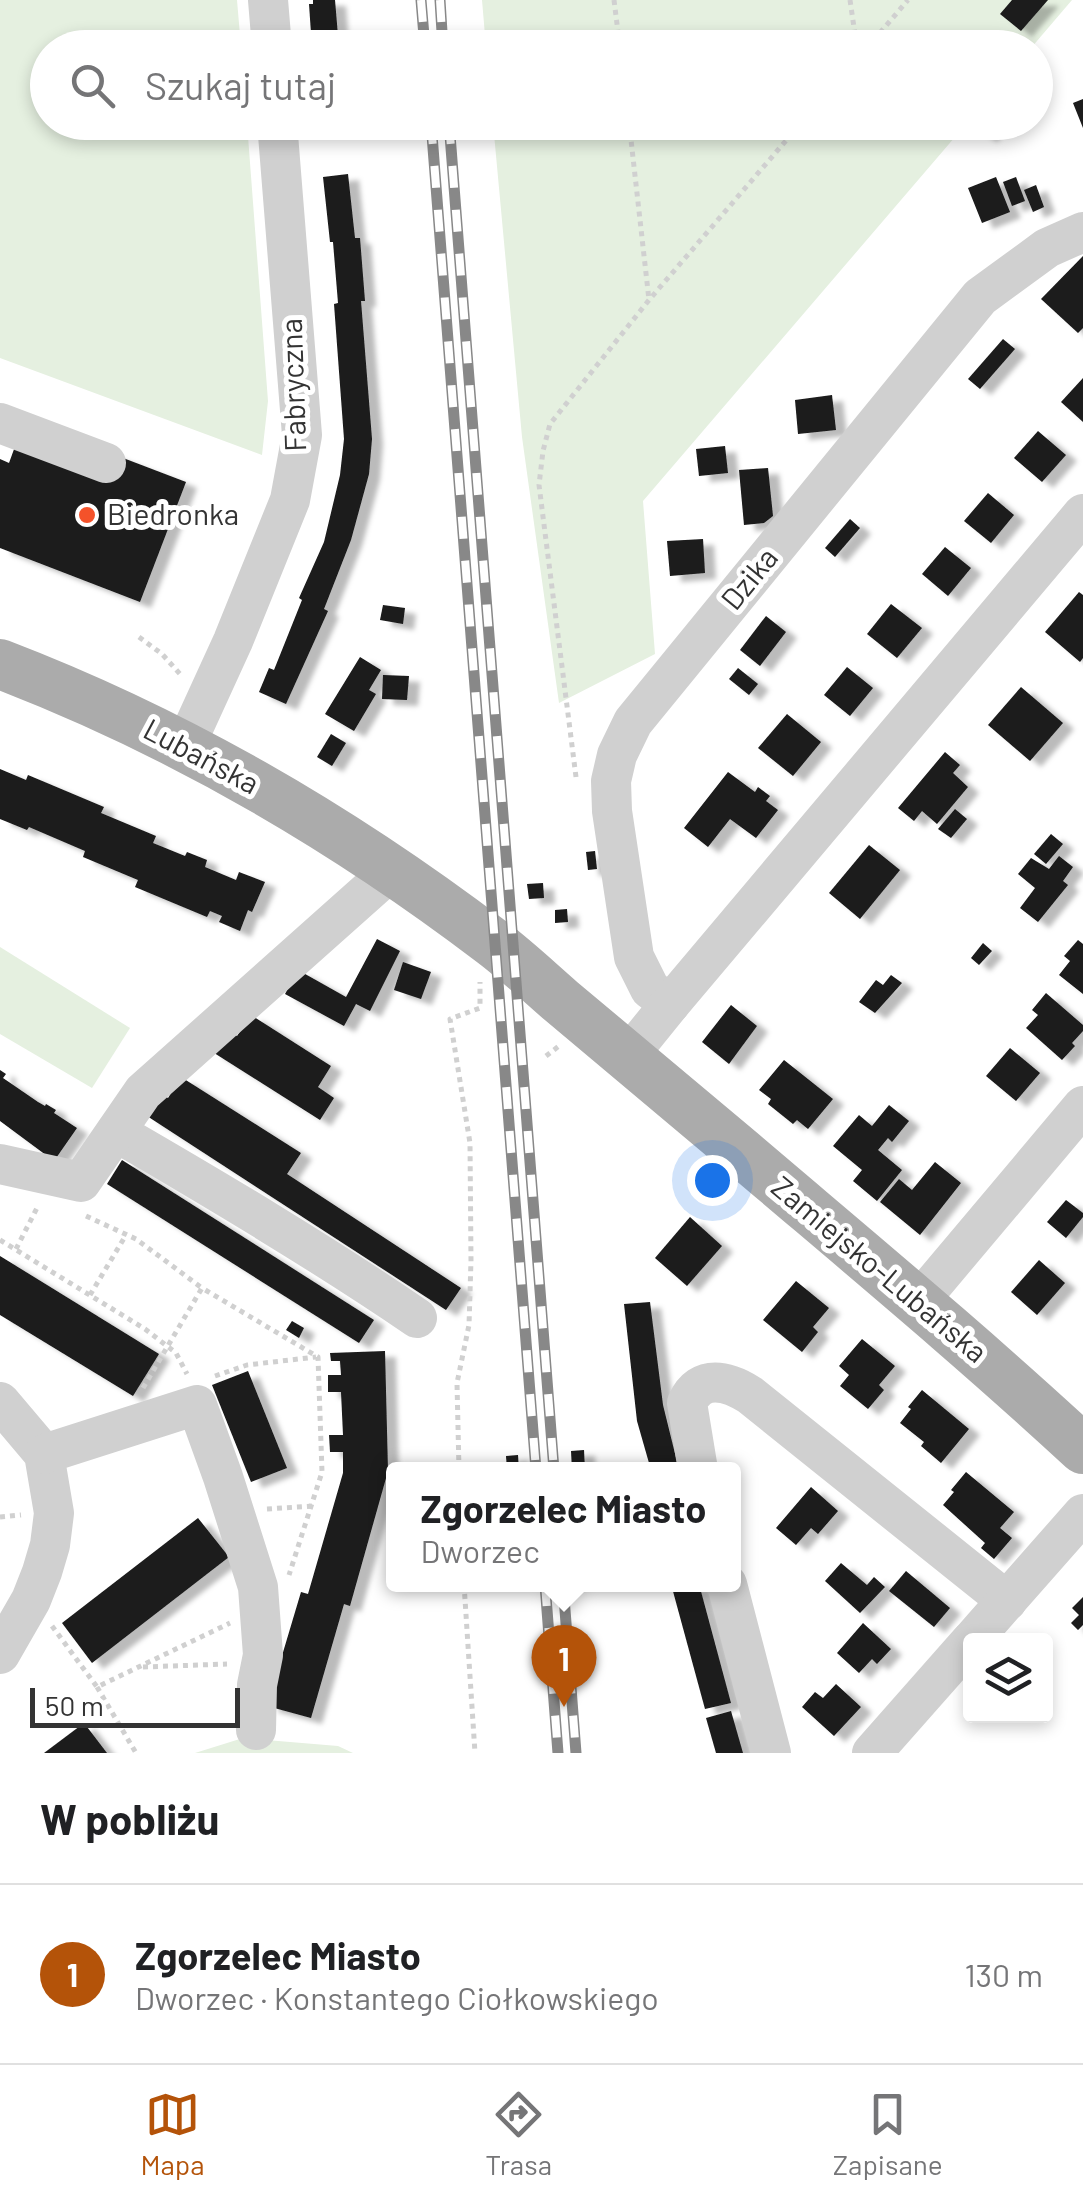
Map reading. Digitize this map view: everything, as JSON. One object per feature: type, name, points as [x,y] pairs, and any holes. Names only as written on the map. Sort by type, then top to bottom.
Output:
[{"type":"main road","name":"Lubańska","points":[[0,664],[86,698],[185,746],[267,792],[391,871]]},
{"type":"main road","name":"Zamiejsko-Lubańska","points":[[391,871],[495,944],[918,1302],[1083,1450]]},
{"type":"street","points":[[268,0],[270,30]]},
{"type":"street","name":"Fabryczna","points":[[185,746],[233,642],[290,500],[302,435],[279,140]]},
{"type":"street","name":"Dzika","points":[[670,1004],[650,988],[634,957],[612,811],[611,781],[617,755],[633,722],[980,297],[1047,248],[1083,232]]},
{"type":"street","points":[[0,423],[106,463]]},
{"type":"street","points":[[628,1056],[1083,514]]},
{"type":"street","points":[[4,1164],[81,1182],[143,1092],[391,871]]},
{"type":"street","points":[[918,1302],[1083,1106]]},
{"type":"street","points":[[116,1132],[226,1196],[416,1318]]},
{"type":"street","points":[[697,1462],[687,1403],[691,1393],[702,1384],[715,1381],[733,1384],[1007,1601]]},
{"type":"street","points":[[44,1454],[195,1396],[258,1587],[273,1595],[257,1685],[256,1730]]},
{"type":"street","points":[[0,1402],[44,1454],[54,1512],[50,1545],[31,1600],[0,1654]]},
{"type":"street","points":[[978,1633],[1083,1514]]},
{"type":"street","points":[[729,1592],[771,1753]]},
{"type":"street","points":[[872,1753],[963,1650]]},
{"type":"path","points":[[614,0],[618,30]]},
{"type":"path","points":[[850,0],[854,30]]},
{"type":"path","points":[[882,30],[908,0]]},
{"type":"path","points":[[630,140],[649,300]]},
{"type":"path","points":[[612,811],[580,807],[539,485],[543,450],[550,424],[649,300],[787,140]]},
{"type":"path","points":[[139,637],[170,662],[187,688]]},
{"type":"path","points":[[459,1462],[456,1382],[469,1326],[470,1142],[450,1020],[481,1012],[480,978]]},
{"type":"path","points":[[4,1164],[42,1199],[16,1249]]},
{"type":"path","points":[[75,1211],[126,1235],[202,1288],[318,1357]]},
{"type":"path","points":[[90,1294],[126,1235]]},
{"type":"path","points":[[0,1240],[176,1352],[195,1396],[210,1378],[247,1365],[318,1357]]},
{"type":"path","points":[[168,1346],[202,1288]]},
{"type":"path","points":[[97,1687],[273,1595],[313,1506],[322,1472],[318,1357]]},
{"type":"path","points":[[234,1511],[313,1506]]},
{"type":"path","points":[[465,1592],[476,1753]]},
{"type":"path","points":[[31,1600],[97,1687],[136,1753]]},
{"type":"path","points":[[140,1666],[262,1662]]},
{"type":"green space","points":[[0,0],[237,0],[240,30],[30,30],[30,140],[248,140],[268,401],[262,455],[0,358]]},
{"type":"green space","points":[[482,0],[1072,0],[1046,30],[485,30]]},
{"type":"green space","points":[[495,140],[952,140],[643,501],[655,654],[559,703],[522,437]]},
{"type":"green space","points":[[0,947],[130,1028],[92,1088],[0,1034]]},
{"type":"green space","points":[[243,1738],[338,1746],[353,1753],[195,1753]]},
{"type":"building","points":[[313,0],[335,0],[338,30],[311,30],[309,4]]},
{"type":"building","points":[[1012,0],[1048,0],[1022,30],[1000,14]]},
{"type":"building","points":[[1083,99],[1083,128],[1073,103]]},
{"type":"building","points":[[348,174],[355,238],[360,238],[365,301],[361,301],[372,439],[369,474],[351,540],[324,609],[328,611],[286,704],[259,692],[269,668],[274,670],[324,542],[340,475],[344,439],[334,304],[338,303],[323,177]]},
{"type":"building","points":[[996,177],[1010,212],[982,223],[968,188]]},
{"type":"building","points":[[1016,177],[1025,201],[1012,206],[1003,182]]},
{"type":"building","points":[[1036,185],[1044,207],[1033,212],[1024,190]]},
{"type":"building","points":[[1083,256],[1083,328],[1078,333],[1041,299]]},
{"type":"building","points":[[1003,339],[1015,349],[980,389],[968,379]]},
{"type":"building","points":[[1083,378],[1083,422],[1061,402]]},
{"type":"building","points":[[832,395],[836,430],[798,434],[795,400]]},
{"type":"building","points":[[1038,431],[1066,455],[1042,482],[1014,458]]},
{"type":"building","name":"Biedronka","points":[[17,441],[110,453],[186,482],[140,602],[0,548],[0,459],[9,463]]},
{"type":"building","points":[[725,446],[728,473],[699,476],[696,449]]},
{"type":"building","points":[[768,468],[773,516],[764,523],[744,525],[739,470]]},
{"type":"building","points":[[988,493],[1014,515],[991,543],[964,521]]},
{"type":"building","points":[[850,519],[860,528],[835,557],[825,548]]},
{"type":"building","points":[[703,539],[705,573],[670,576],[667,541]]},
{"type":"building","points":[[945,547],[971,568],[948,596],[922,574]]},
{"type":"building","points":[[1079,592],[1083,595],[1080,662],[1045,632]]},
{"type":"building","points":[[891,604],[922,628],[897,658],[867,634]]},
{"type":"building","points":[[383,605],[405,608],[403,624],[380,620]]},
{"type":"building","points":[[766,616],[786,632],[760,666],[740,650]]},
{"type":"building","points":[[360,657],[381,670],[369,690],[376,694],[354,731],[325,714]]},
{"type":"building","points":[[847,667],[873,688],[850,716],[824,695]]},
{"type":"building","points":[[738,668],[758,684],[749,695],[729,679]]},
{"type":"building","points":[[383,675],[409,676],[407,700],[382,699]]},
{"type":"building","points":[[1021,687],[1063,723],[1030,761],[988,725]]},
{"type":"building","points":[[787,714],[821,742],[793,776],[758,748]]},
{"type":"building","points":[[331,734],[346,743],[332,766],[317,757]]},
{"type":"building","points":[[945,752],[960,765],[953,773],[968,787],[937,824],[922,811],[914,821],[898,808]]},
{"type":"building","points":[[0,769],[26,780],[28,775],[104,807],[101,813],[156,836],[153,843],[207,860],[205,867],[236,880],[239,872],[265,882],[252,912],[248,910],[240,931],[219,922],[222,916],[210,911],[207,917],[135,887],[138,880],[83,857],[85,851],[0,819]]},
{"type":"building","points":[[728,772],[755,792],[758,787],[770,796],[766,801],[778,810],[756,838],[730,819],[708,847],[684,828]]},
{"type":"building","points":[[955,809],[967,819],[951,838],[938,829]]},
{"type":"building","points":[[1051,834],[1063,844],[1046,864],[1034,854]]},
{"type":"building","points":[[869,845],[900,870],[860,919],[829,893]]},
{"type":"building","points":[[595,851],[597,869],[588,870],[586,852]]},
{"type":"building","points":[[1059,856],[1073,867],[1063,881],[1068,885],[1038,922],[1020,908],[1035,888],[1018,874],[1031,858],[1049,869]]},
{"type":"building","points":[[543,883],[544,898],[529,899],[527,884]]},
{"type":"building","points":[[567,909],[568,922],[555,923],[555,910]]},
{"type":"building","points":[[377,939],[400,951],[370,1011],[356,1004],[344,1026],[285,994],[298,970],[346,997]]},
{"type":"building","points":[[1078,940],[1083,944],[1083,994],[1059,975],[1070,961],[1064,956]]},
{"type":"building","points":[[983,943],[992,951],[979,965],[971,958]]},
{"type":"building","points":[[403,962],[431,972],[421,999],[394,990]]},
{"type":"building","points":[[891,975],[902,983],[875,1013],[859,1002],[876,980],[883,985]]},
{"type":"building","points":[[1046,993],[1083,1025],[1083,1031],[1072,1043],[1075,1046],[1062,1060],[1026,1028],[1038,1015],[1032,1010]]},
{"type":"building","points":[[731,1005],[757,1026],[729,1064],[702,1042]]},
{"type":"building","points":[[251,1015],[331,1066],[318,1087],[334,1098],[320,1120],[211,1051],[229,1030],[237,1036]]},
{"type":"building","points":[[1010,1048],[1040,1073],[1016,1101],[986,1076]]},
{"type":"building","points":[[784,1060],[833,1099],[808,1129],[797,1120],[793,1124],[768,1104],[771,1099],[759,1090]]},
{"type":"building","points":[[0,1070],[6,1074],[3,1078],[56,1110],[54,1113],[77,1128],[54,1161],[0,1121]]},
{"type":"building","points":[[181,1077],[301,1153],[287,1174],[461,1288],[446,1310],[147,1116],[162,1094],[168,1098]]},
{"type":"building","points":[[889,1105],[909,1121],[892,1142],[888,1138],[878,1150],[902,1170],[877,1201],[853,1181],[862,1170],[833,1146],[859,1115],[872,1126]]},
{"type":"building","points":[[122,1160],[374,1320],[359,1343],[107,1184]]},
{"type":"building","points":[[935,1162],[961,1183],[920,1235],[880,1202],[899,1179],[912,1190]]},
{"type":"building","points":[[1066,1200],[1083,1217],[1066,1238],[1047,1222]]},
{"type":"building","points":[[690,1217],[722,1246],[687,1286],[655,1258]]},
{"type":"building","points":[[0,1256],[159,1354],[133,1396],[0,1315]]},
{"type":"building","points":[[1039,1260],[1065,1283],[1037,1315],[1011,1292]]},
{"type":"building","points":[[796,1281],[829,1308],[813,1327],[818,1332],[802,1352],[763,1320]]},
{"type":"building","points":[[650,1302],[663,1405],[677,1462],[649,1462],[637,1421],[624,1304]]},
{"type":"building","points":[[292,1321],[304,1328],[299,1338],[286,1330]]},
{"type":"building","points":[[862,1339],[895,1366],[879,1385],[884,1390],[868,1409],[840,1386],[849,1375],[839,1366]]},
{"type":"building","points":[[385,1351],[388,1462],[350,1606],[344,1604],[311,1718],[267,1706],[301,1592],[308,1594],[343,1473],[343,1452],[330,1452],[329,1435],[343,1435],[341,1392],[328,1392],[328,1375],[341,1375],[340,1361],[331,1361],[330,1353]]},
{"type":"building","points":[[248,1371],[287,1468],[251,1482],[212,1385]]},
{"type":"building","points":[[922,1390],[969,1429],[941,1463],[921,1446],[924,1442],[900,1423]]},
{"type":"building","points":[[584,1450],[585,1462],[572,1462],[571,1451]]},
{"type":"building","points":[[518,1455],[518,1462],[506,1462],[506,1456]]},
{"type":"building","points":[[966,1472],[1014,1512],[1000,1528],[1012,1538],[994,1559],[981,1548],[985,1543],[943,1505]]},
{"type":"building","points":[[811,1487],[838,1511],[818,1534],[811,1528],[796,1545],[776,1528]]},
{"type":"building","points":[[198,1518],[229,1557],[92,1663],[62,1623]]},
{"type":"building","points":[[841,1563],[867,1585],[874,1577],[885,1587],[860,1613],[825,1581]]},
{"type":"building","points":[[906,1571],[950,1608],[934,1627],[889,1591]]},
{"type":"building","points":[[673,1592],[701,1592],[731,1703],[705,1709]]},
{"type":"building","points":[[1083,1597],[1083,1625],[1078,1630],[1071,1623],[1079,1615],[1072,1608]]},
{"type":"building","points":[[863,1623],[891,1649],[877,1664],[872,1659],[859,1673],[837,1653]]},
{"type":"building","points":[[836,1684],[861,1707],[834,1736],[802,1707],[815,1692],[823,1698]]},
{"type":"building","points":[[731,1711],[743,1753],[716,1753],[706,1718]]},
{"type":"building","points":[[84,1723],[107,1753],[44,1753]]},
{"type":"railway","points":[[421,0],[424,30]]},
{"type":"railway","points":[[440,0],[442,30]]},
{"type":"railway","points":[[432,140],[535,1462]]},
{"type":"railway","points":[[450,140],[553,1462]]},
{"type":"railway","points":[[546,1592],[558,1753]]},
{"type":"railway","points":[[564,1592],[576,1753]]},
{"type":"place","name":"Biedronka","points":[[87,515]]},
{"type":"place","name":"Zgorzelec Miasto","points":[[564,1707]]}]
